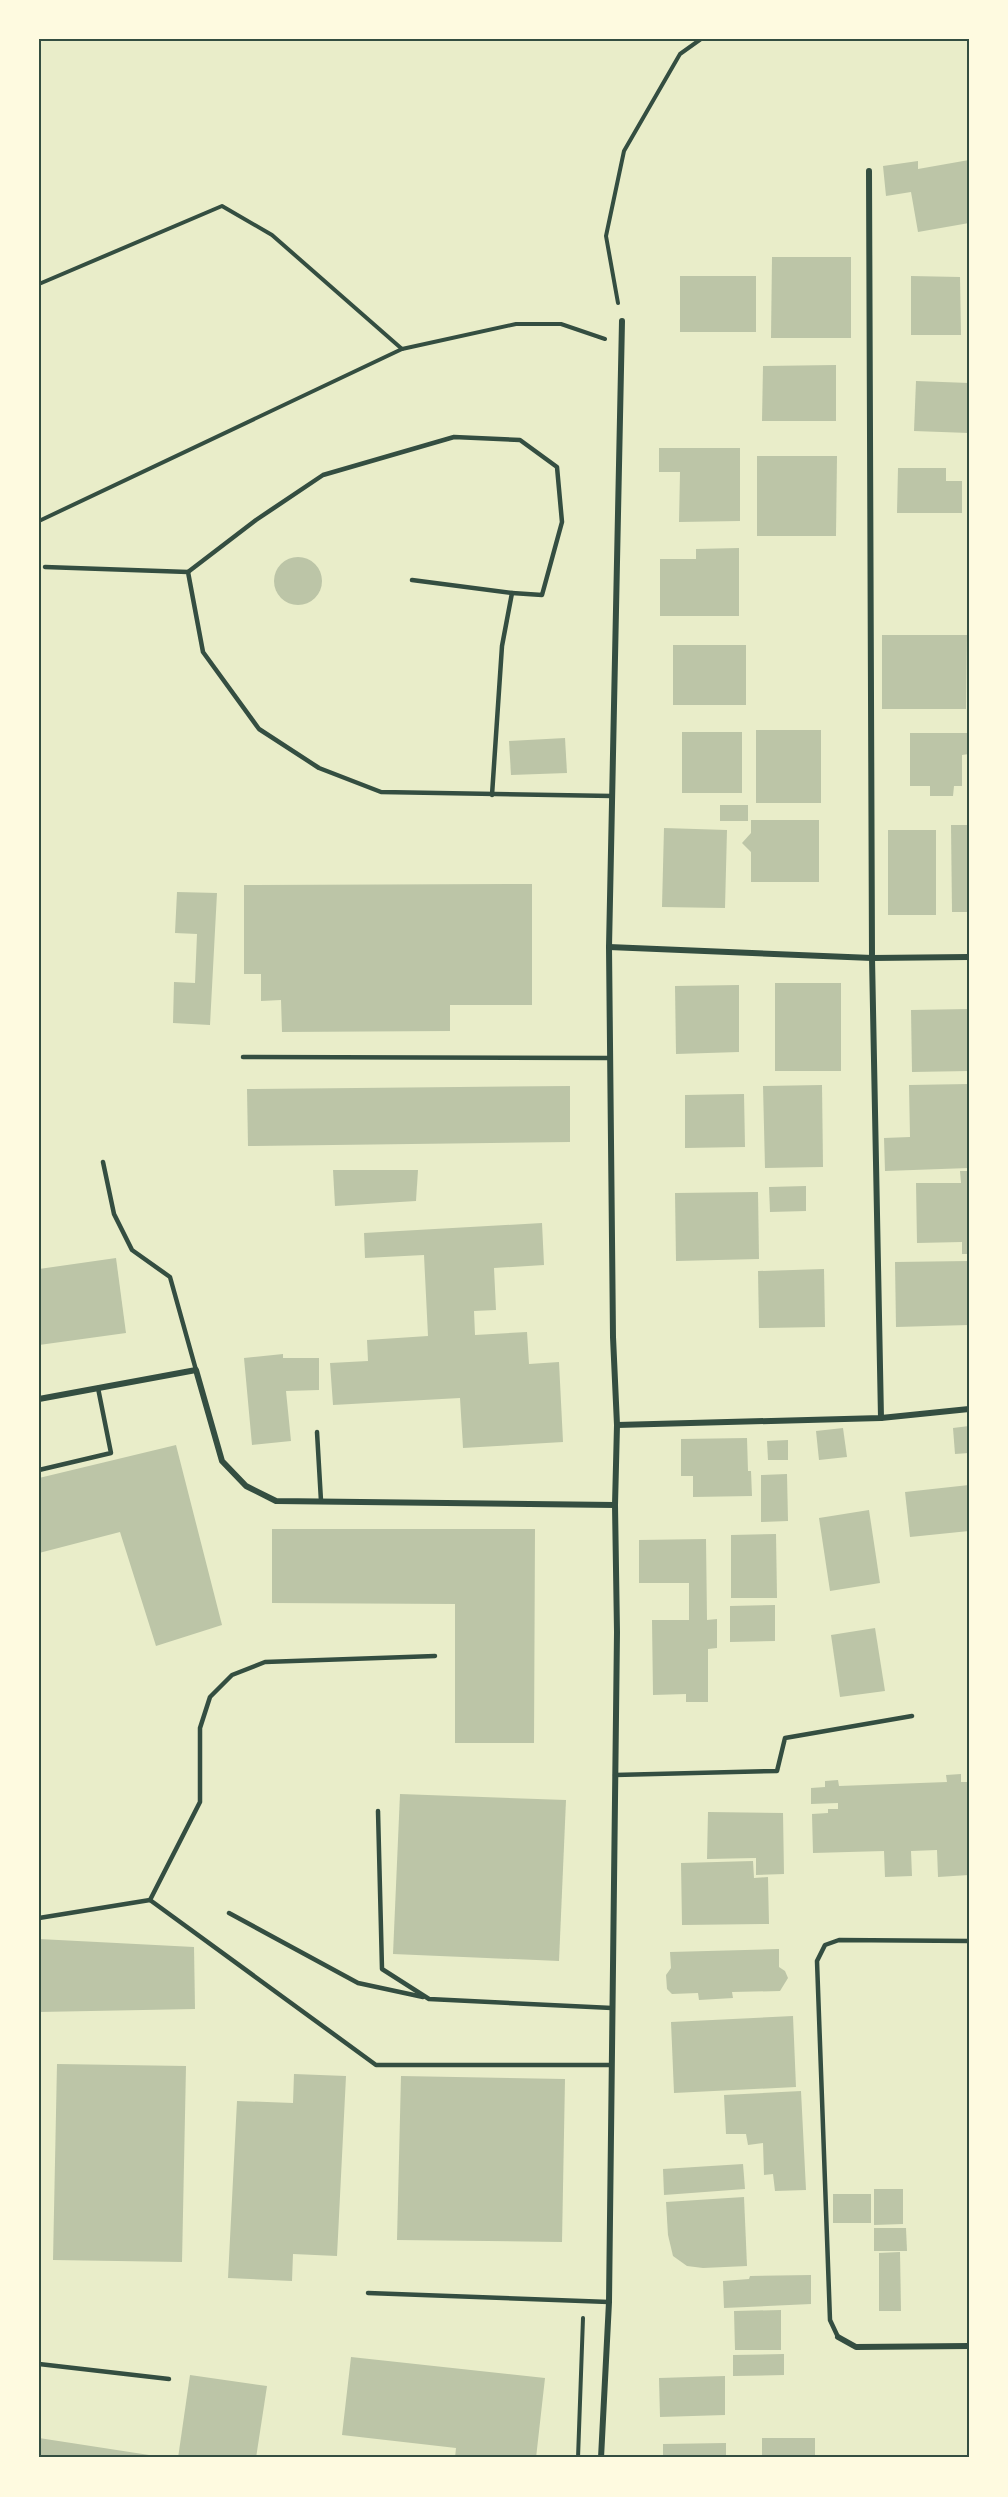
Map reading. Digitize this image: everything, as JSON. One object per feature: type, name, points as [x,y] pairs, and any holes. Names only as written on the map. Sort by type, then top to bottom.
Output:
[{"type":"street","points":[[868,171],[872,958],[880,1418]]},
{"type":"street","points":[[601,2458],[609,2302],[615,1775],[617,1425],[609,1058],[609,947],[622,321]]},
{"type":"street","points":[[609,947],[872,958],[969,957]]},
{"type":"street","points":[[39,1399],[196,1370],[222,1461],[246,1486],[276,1501],[615,1505]]},
{"type":"street","points":[[617,1425],[880,1418],[969,1408]]},
{"type":"street","points":[[838,2337],[855,2347],[969,2346]]},
{"type":"lane","points":[[45,567],[188,572],[256,520],[323,475],[454,437],[520,440],[557,467],[562,522],[542,595],[412,580]]},
{"type":"lane","points":[[188,572],[203,652],[259,729],[320,768],[381,792],[612,796]]},
{"type":"lane","points":[[492,795],[502,646],[512,593]]},
{"type":"lane","points":[[243,1057],[609,1058]]},
{"type":"lane","points":[[103,1162],[114,1215],[132,1250],[170,1277],[196,1370]]},
{"type":"lane","points":[[39,1470],[111,1453],[98,1388]]},
{"type":"lane","points":[[317,1432],[321,1501]]},
{"type":"lane","points":[[150,1900],[200,1802],[200,1728],[210,1697],[232,1675],[265,1662],[435,1656]]},
{"type":"lane","points":[[615,1775],[777,1771],[785,1738],[912,1716]]},
{"type":"lane","points":[[378,1811],[382,1969],[429,1999]]},
{"type":"lane","points":[[39,1918],[150,1900],[376,2066],[611,2065]]},
{"type":"lane","points":[[230,1913],[358,1983],[429,1999],[612,2008]]},
{"type":"lane","points":[[838,2337],[830,2320],[817,1961],[825,1946],[839,1940],[969,1941]]},
{"type":"lane","points":[[368,2293],[609,2302]]},
{"type":"lane","points":[[39,2364],[169,2379]]},
{"type":"path","points":[[622,321],[606,236],[624,151],[680,54],[701,39]]},
{"type":"path","points":[[39,284],[222,206],[272,235],[402,349]]},
{"type":"path","points":[[39,520],[402,349],[516,324],[561,324],[622,345]]},
{"type":"path","points":[[578,2458],[584,2300]]},
{"type":"building","points":[[969,160],[969,223],[918,232],[911,192],[886,196],[883,166],[918,161],[918,169]]},
{"type":"building","points":[[772,257],[851,257],[851,338],[771,338]]},
{"type":"building","points":[[680,276],[756,276],[756,332],[680,332]]},
{"type":"building","points":[[911,276],[960,277],[961,335],[911,335]]},
{"type":"building","points":[[836,365],[836,421],[762,421],[763,366]]},
{"type":"building","points":[[916,381],[969,383],[969,433],[914,431]]},
{"type":"building","points":[[659,448],[740,448],[740,521],[679,522],[680,472],[659,472]]},
{"type":"building","points":[[757,456],[837,456],[836,536],[757,536]]},
{"type":"building","points":[[898,468],[946,468],[946,481],[962,481],[962,513],[897,513]]},
{"type":"building","points":[[739,548],[739,616],[660,616],[660,559],[696,559],[696,549]]},
{"type":"building","points":[[298,557],[315,564],[322,581],[315,598],[298,605],[281,598],[274,581],[281,564]]},
{"type":"building","points":[[882,635],[967,635],[966,709],[882,709]]},
{"type":"building","points":[[673,645],[746,645],[746,705],[673,705]]},
{"type":"building","points":[[756,730],[821,730],[821,803],[756,803]]},
{"type":"building","points":[[682,732],[742,732],[742,793],[682,793]]},
{"type":"building","points":[[910,733],[969,733],[969,754],[962,755],[962,786],[954,786],[953,796],[930,796],[930,786],[910,786]]},
{"type":"building","points":[[565,738],[567,773],[511,775],[509,741]]},
{"type":"building","points":[[720,805],[748,805],[748,821],[720,821]]},
{"type":"building","points":[[751,820],[819,820],[819,882],[751,882],[751,852],[742,843],[751,833]]},
{"type":"building","points":[[951,825],[969,825],[969,912],[952,912]]},
{"type":"building","points":[[664,828],[727,830],[725,908],[662,907]]},
{"type":"building","points":[[888,830],[936,830],[936,915],[888,915]]},
{"type":"building","points":[[532,884],[532,1005],[450,1005],[450,1031],[282,1032],[281,1000],[261,1001],[261,974],[244,974],[244,885]]},
{"type":"building","points":[[177,892],[217,893],[210,1025],[173,1023],[174,982],[195,983],[197,934],[175,933]]},
{"type":"building","points":[[775,983],[841,983],[841,1071],[775,1071]]},
{"type":"building","points":[[739,985],[739,1052],[676,1054],[675,986]]},
{"type":"building","points":[[969,1009],[969,1071],[912,1072],[911,1010]]},
{"type":"building","points":[[969,1084],[969,1168],[885,1171],[884,1138],[910,1137],[909,1085]]},
{"type":"building","points":[[822,1085],[823,1167],[765,1168],[763,1086]]},
{"type":"building","points":[[570,1086],[570,1142],[248,1146],[247,1089]]},
{"type":"building","points":[[744,1094],[745,1147],[685,1148],[685,1095]]},
{"type":"building","points":[[333,1170],[418,1170],[416,1201],[335,1206]]},
{"type":"building","points":[[960,1171],[969,1171],[969,1254],[962,1254],[962,1242],[917,1243],[916,1183],[961,1183]]},
{"type":"building","points":[[806,1186],[806,1211],[770,1212],[769,1187]]},
{"type":"building","points":[[758,1192],[759,1259],[676,1261],[675,1193]]},
{"type":"building","points":[[542,1223],[544,1265],[494,1268],[496,1310],[474,1311],[475,1335],[527,1332],[529,1364],[559,1362],[563,1442],[463,1448],[460,1398],[333,1405],[330,1363],[368,1361],[367,1340],[428,1336],[424,1255],[365,1258],[364,1233]]},
{"type":"building","points":[[116,1258],[126,1333],[39,1345],[39,1269]]},
{"type":"building","points":[[969,1261],[969,1325],[896,1327],[895,1262]]},
{"type":"building","points":[[824,1269],[825,1327],[759,1328],[758,1271]]},
{"type":"building","points":[[283,1354],[283,1358],[319,1358],[319,1390],[286,1391],[291,1441],[252,1445],[244,1358]]},
{"type":"building","points":[[969,1426],[969,1453],[955,1454],[953,1428]]},
{"type":"building","points":[[843,1428],[847,1457],[819,1460],[816,1431]]},
{"type":"building","points":[[747,1438],[748,1471],[751,1471],[752,1496],[693,1497],[693,1476],[681,1476],[681,1439]]},
{"type":"building","points":[[788,1440],[788,1460],[768,1460],[767,1441]]},
{"type":"building","points":[[176,1445],[222,1625],[156,1646],[120,1532],[39,1553],[39,1478]]},
{"type":"building","points":[[787,1474],[788,1521],[761,1522],[761,1475]]},
{"type":"building","points":[[969,1485],[969,1531],[910,1537],[905,1492]]},
{"type":"building","points":[[869,1510],[880,1583],[830,1591],[819,1518]]},
{"type":"building","points":[[272,1529],[535,1529],[534,1743],[455,1743],[455,1604],[272,1603]]},
{"type":"building","points":[[776,1534],[777,1598],[731,1598],[731,1535]]},
{"type":"building","points":[[706,1539],[707,1620],[717,1619],[717,1648],[708,1649],[708,1702],[686,1702],[686,1694],[653,1695],[652,1620],[689,1620],[689,1583],[639,1583],[639,1540]]},
{"type":"building","points":[[775,1605],[775,1641],[730,1642],[730,1606]]},
{"type":"building","points":[[875,1628],[885,1691],[840,1697],[831,1635]]},
{"type":"building","points":[[961,1774],[961,1782],[969,1782],[969,1875],[938,1877],[937,1850],[911,1851],[912,1876],[885,1877],[884,1851],[813,1853],[812,1814],[828,1813],[828,1809],[838,1809],[838,1803],[811,1804],[811,1788],[825,1787],[825,1781],[838,1780],[839,1786],[947,1782],[946,1775]]},
{"type":"building","points":[[400,1794],[566,1800],[559,1961],[393,1954]]},
{"type":"building","points":[[708,1812],[783,1813],[784,1874],[756,1875],[756,1858],[707,1859]]},
{"type":"building","points":[[753,1861],[754,1878],[768,1877],[769,1924],[682,1925],[681,1863]]},
{"type":"building","points":[[39,1939],[194,1947],[195,2009],[39,2012]]},
{"type":"building","points":[[779,1949],[779,1967],[785,1971],[788,1978],[780,1991],[732,1992],[733,1998],[699,2000],[698,1993],[672,1994],[667,1989],[666,1975],[671,1968],[670,1952]]},
{"type":"building","points":[[793,2016],[796,2087],[674,2093],[671,2022]]},
{"type":"building","points":[[57,2064],[186,2066],[182,2262],[53,2260]]},
{"type":"building","points":[[294,2074],[346,2076],[337,2256],[293,2254],[292,2281],[228,2278],[237,2101],[293,2103]]},
{"type":"building","points":[[401,2076],[565,2079],[562,2242],[397,2240]]},
{"type":"building","points":[[801,2091],[806,2190],[775,2191],[773,2174],[764,2175],[763,2143],[748,2145],[746,2134],[726,2134],[724,2095]]},
{"type":"building","points":[[743,2164],[745,2189],[664,2195],[663,2169]]},
{"type":"building","points":[[874,2189],[903,2189],[903,2224],[874,2225]]},
{"type":"building","points":[[833,2194],[871,2194],[871,2223],[833,2223]]},
{"type":"building","points":[[744,2197],[747,2266],[703,2268],[687,2266],[673,2256],[668,2235],[666,2202]]},
{"type":"building","points":[[874,2228],[906,2228],[907,2251],[874,2251]]},
{"type":"building","points":[[900,2252],[901,2311],[879,2311],[879,2253]]},
{"type":"building","points":[[811,2275],[811,2304],[724,2308],[723,2281],[749,2279],[750,2276]]},
{"type":"building","points":[[781,2310],[781,2350],[735,2350],[734,2311]]},
{"type":"building","points":[[784,2354],[784,2375],[733,2376],[733,2355]]},
{"type":"building","points":[[351,2357],[545,2378],[536,2458],[455,2458],[456,2448],[342,2435]]},
{"type":"building","points":[[190,2375],[267,2386],[256,2458],[178,2458]]},
{"type":"building","points":[[725,2376],[725,2415],[660,2417],[659,2378]]},
{"type":"building","points":[[39,2438],[162,2457],[162,2458],[39,2458]]},
{"type":"building","points":[[762,2438],[815,2438],[815,2458],[762,2458]]},
{"type":"building","points":[[726,2443],[726,2458],[663,2458],[663,2444]]}]
